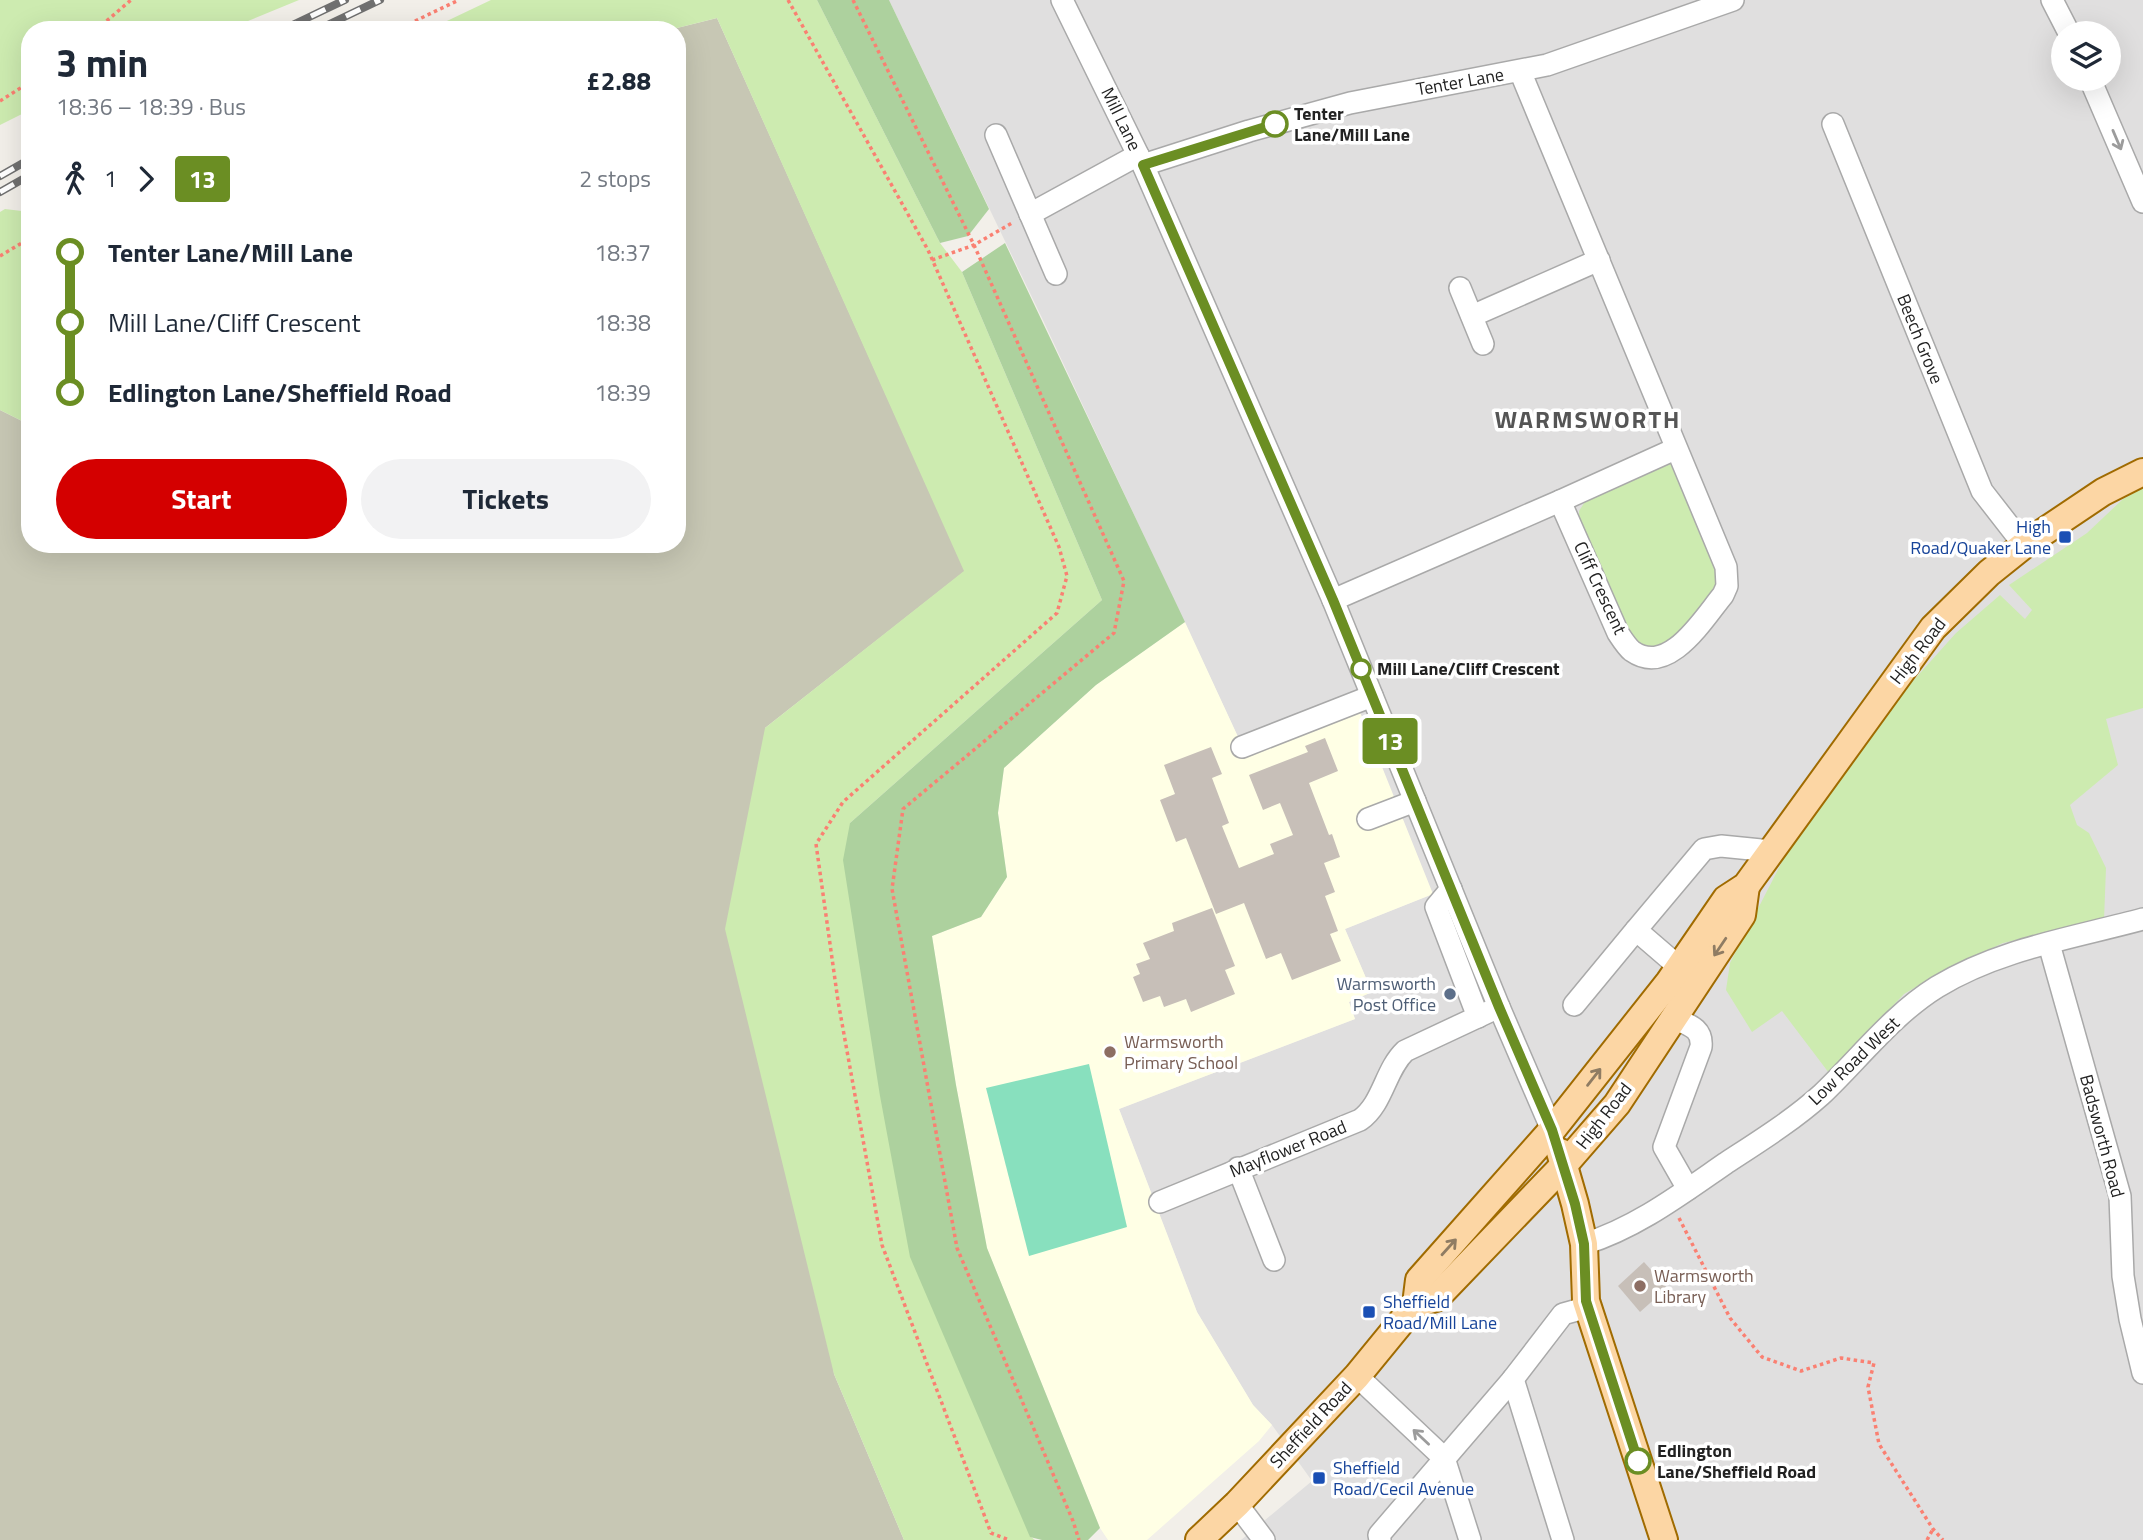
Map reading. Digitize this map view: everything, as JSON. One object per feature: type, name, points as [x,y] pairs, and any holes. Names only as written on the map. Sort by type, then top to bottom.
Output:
[{"type":"main road","name":"High Road","points":[[1552,1130],[1679,967],[1726,899],[1746,886],[1933,628],[1989,573],[2024,545],[2103,492],[2143,472]]},
{"type":"main road","name":"High Road","points":[[1564,1166],[1617,1104],[1742,915],[1746,886]]},
{"type":"main road","points":[[1552,1130],[1584,1244],[1588,1307],[1664,1540]]},
{"type":"main road","name":"Sheffield Road","points":[[1199,1540],[1237,1504],[1357,1376],[1416,1304],[1419,1280],[1552,1130]]},
{"type":"main road","name":"Sheffield Road","points":[[1416,1304],[1436,1298],[1564,1166]]},
{"type":"street","name":"Mill Lane","points":[[1062,0],[1141,160],[1333,600],[1552,1130]]},
{"type":"street","name":"Tenter Lane","points":[[1030,214],[1141,160],[1350,103],[1547,65],[1733,0]]},
{"type":"street","points":[[2052,0],[2062,21]]},
{"type":"street","name":"Cliff Crescent","points":[[1520,71],[1728,575],[1723,595],[1678,648],[1665,656],[1649,657],[1632,651],[1618,633],[1560,501]]},
{"type":"street","points":[[2096,91],[2143,202]]},
{"type":"street","name":"Beech Grove","points":[[1833,124],[1982,491],[2024,545]]},
{"type":"street","points":[[996,135],[1056,274]]},
{"type":"street","points":[[1472,316],[1598,260]]},
{"type":"street","points":[[1460,288],[1483,344]]},
{"type":"street","points":[[1333,600],[1675,449]]},
{"type":"street","points":[[1242,747],[1372,696]]},
{"type":"street","points":[[1368,819],[1415,801]]},
{"type":"street","points":[[1574,1006],[1704,849],[1721,846],[1771,851]]},
{"type":"street","points":[[1451,889],[1436,906],[1478,1017]]},
{"type":"street","name":"Low Road West","points":[[1584,1244],[1612,1235],[1679,1195],[1788,1122],[1819,1097],[1892,1022],[1935,988],[2006,954],[2143,919]]},
{"type":"street","points":[[1636,930],[1679,967]]},
{"type":"street","name":"Badsworth Road","points":[[2049,944],[2120,1196],[2133,1275],[2130,1319],[2143,1373]]},
{"type":"street","name":"Mayflower Road","points":[[1160,1202],[1360,1120],[1369,1113],[1396,1059],[1405,1051],[1499,1007]]},
{"type":"street","points":[[1674,1018],[1699,1030],[1702,1037],[1701,1047],[1664,1147],[1679,1195]]},
{"type":"street","points":[[1238,1168],[1274,1260]]},
{"type":"street","points":[[1377,1538],[1513,1379],[1563,1314],[1588,1307]]},
{"type":"street","points":[[1357,1376],[1444,1458],[1470,1540]]},
{"type":"street","points":[[1513,1379],[1563,1540]]},
{"type":"street","points":[[1237,1504],[1264,1540]]},
{"type":"path","points":[[106,21],[131,0]]},
{"type":"path","points":[[415,21],[459,0]]},
{"type":"path","points":[[788,0],[932,260],[1059,547],[1067,576],[1057,613],[843,802],[816,845],[838,1001],[882,1245],[991,1532],[1009,1540]]},
{"type":"path","points":[[853,0],[974,245],[1124,581],[1114,633],[903,809],[892,889],[957,1248],[1079,1540]]},
{"type":"path","points":[[0,101],[21,88]]},
{"type":"path","points":[[932,260],[974,245],[993,232],[1030,214]]},
{"type":"path","points":[[0,256],[21,243]]},
{"type":"path","points":[[1679,1195],[1730,1318],[1762,1357],[1801,1371],[1841,1358],[1874,1363],[1868,1387],[1879,1444],[1933,1529],[1943,1540]]},
{"type":"path","points":[[1927,1540],[1933,1529]]},
{"type":"path","points":[[987,1540],[991,1532]]},
{"type":"shaded area","points":[[889,0],[2143,0],[2143,1540],[1241,1540],[1312,1481],[1272,1425],[1253,1405],[1197,1312],[1119,1109],[1355,1019],[1349,1002],[1372,992],[1345,929],[1433,894],[1239,739],[1042,318]]},
{"type":"shaded area","points":[[717,18],[965,571],[765,728],[834,1374],[904,1540],[0,1540],[0,410],[21,420],[21,553],[686,553],[686,26]]},
{"type":"shaded area","name":"Warmsworth Primary School","points":[[1185,622],[1239,739],[1354,697],[1433,894],[1345,929],[1372,992],[1349,1002],[1355,1019],[1119,1109],[1197,1312],[1253,1405],[1272,1425],[1259,1441],[1147,1540],[1108,1540],[1100,1528],[987,1248],[956,1085],[932,936],[981,917],[1007,877],[998,813],[1004,768],[1096,685]]},
{"type":"green space","points":[[0,0],[299,0],[248,21],[21,21],[21,114],[0,125]]},
{"type":"green space","points":[[491,0],[817,0],[940,243],[962,272],[1102,600],[850,823],[1030,1536],[1035,1540],[904,1540],[834,1374],[725,929],[765,728],[964,571],[717,18],[686,26],[686,21],[447,21]]},
{"type":"green space","points":[[817,0],[889,0],[989,209],[968,236],[940,243]]},
{"type":"green space","points":[[5,209],[21,211],[21,420],[0,410],[0,212]]},
{"type":"green space","points":[[1005,243],[1185,622],[1096,685],[1004,768],[998,813],[1007,877],[981,917],[932,936],[956,1085],[987,1248],[1100,1528],[1088,1540],[1042,1540],[1030,1537],[910,1257],[880,1096],[843,860],[850,823],[1102,600],[962,272]]},
{"type":"green space","points":[[1671,462],[1718,571],[1716,589],[1673,642],[1650,649],[1631,640],[1579,525],[1579,511],[1586,500]]},
{"type":"green space","points":[[2143,488],[2143,708],[2106,719],[2118,765],[2070,805],[2077,825],[2089,833],[2106,868],[2104,920],[2003,943],[1943,971],[1904,994],[1829,1073],[1782,1011],[1752,1032],[1726,990],[1730,963],[1787,852],[1887,710],[1956,633],[2000,595],[2025,619],[2032,610],[2009,585],[2087,533],[2123,499]]},
{"type":"green space","points":[[1089,1064],[1127,1227],[1029,1256],[986,1088]]},
{"type":"building","points":[[1325,738],[1338,771],[1309,783],[1340,857],[1324,863],[1335,892],[1325,896],[1338,931],[1330,934],[1341,961],[1292,980],[1281,953],[1266,959],[1244,903],[1216,914],[1186,838],[1176,842],[1160,800],[1175,794],[1164,765],[1211,747],[1222,774],[1212,778],[1229,823],[1222,826],[1239,868],[1274,854],[1270,844],[1293,835],[1280,803],[1263,810],[1249,775],[1308,752],[1305,746]]},
{"type":"building","points":[[1212,908],[1235,966],[1225,970],[1235,994],[1191,1012],[1186,999],[1164,1007],[1160,996],[1143,1002],[1133,977],[1140,974],[1136,964],[1150,959],[1143,943],[1174,931],[1172,923]]},
{"type":"building","points":[[1644,1262],[1667,1288],[1640,1312],[1618,1286]]},
{"type":"railway","points":[[301,21],[345,0]]},
{"type":"railway","points":[[336,21],[380,0]]},
{"type":"railway","points":[[0,176],[21,164]]},
{"type":"railway","points":[[0,192],[21,180]]},
{"type":"bus line","name":"13","points":[[1275,124],[1143,165],[1333,600],[1552,1130],[1575,1204],[1584,1244],[1586,1301],[1638,1461]]},
{"type":"place","name":"Tenter Lane/Mill Lane","points":[[1275,124]]},
{"type":"place","name":"High Road/Quaker Lane","points":[[2065,537]]},
{"type":"place","name":"Mill Lane/Cliff Crescent","points":[[1361,669]]},
{"type":"place","name":"Warmsworth Post Office","points":[[1450,994]]},
{"type":"place","name":"Warmsworth Primary School","points":[[1110,1052]]},
{"type":"place","name":"Warmsworth Library","points":[[1640,1286]]},
{"type":"place","name":"Sheffield Road/Mill Lane","points":[[1369,1312]]},
{"type":"place","name":"Edlington Lane/Sheffield Road","points":[[1638,1461]]},
{"type":"place","name":"Sheffield Road/Cecil Avenue","points":[[1319,1478]]},
{"type":"district","name":"WARMSWORTH","points":[[1588,420]]}]
